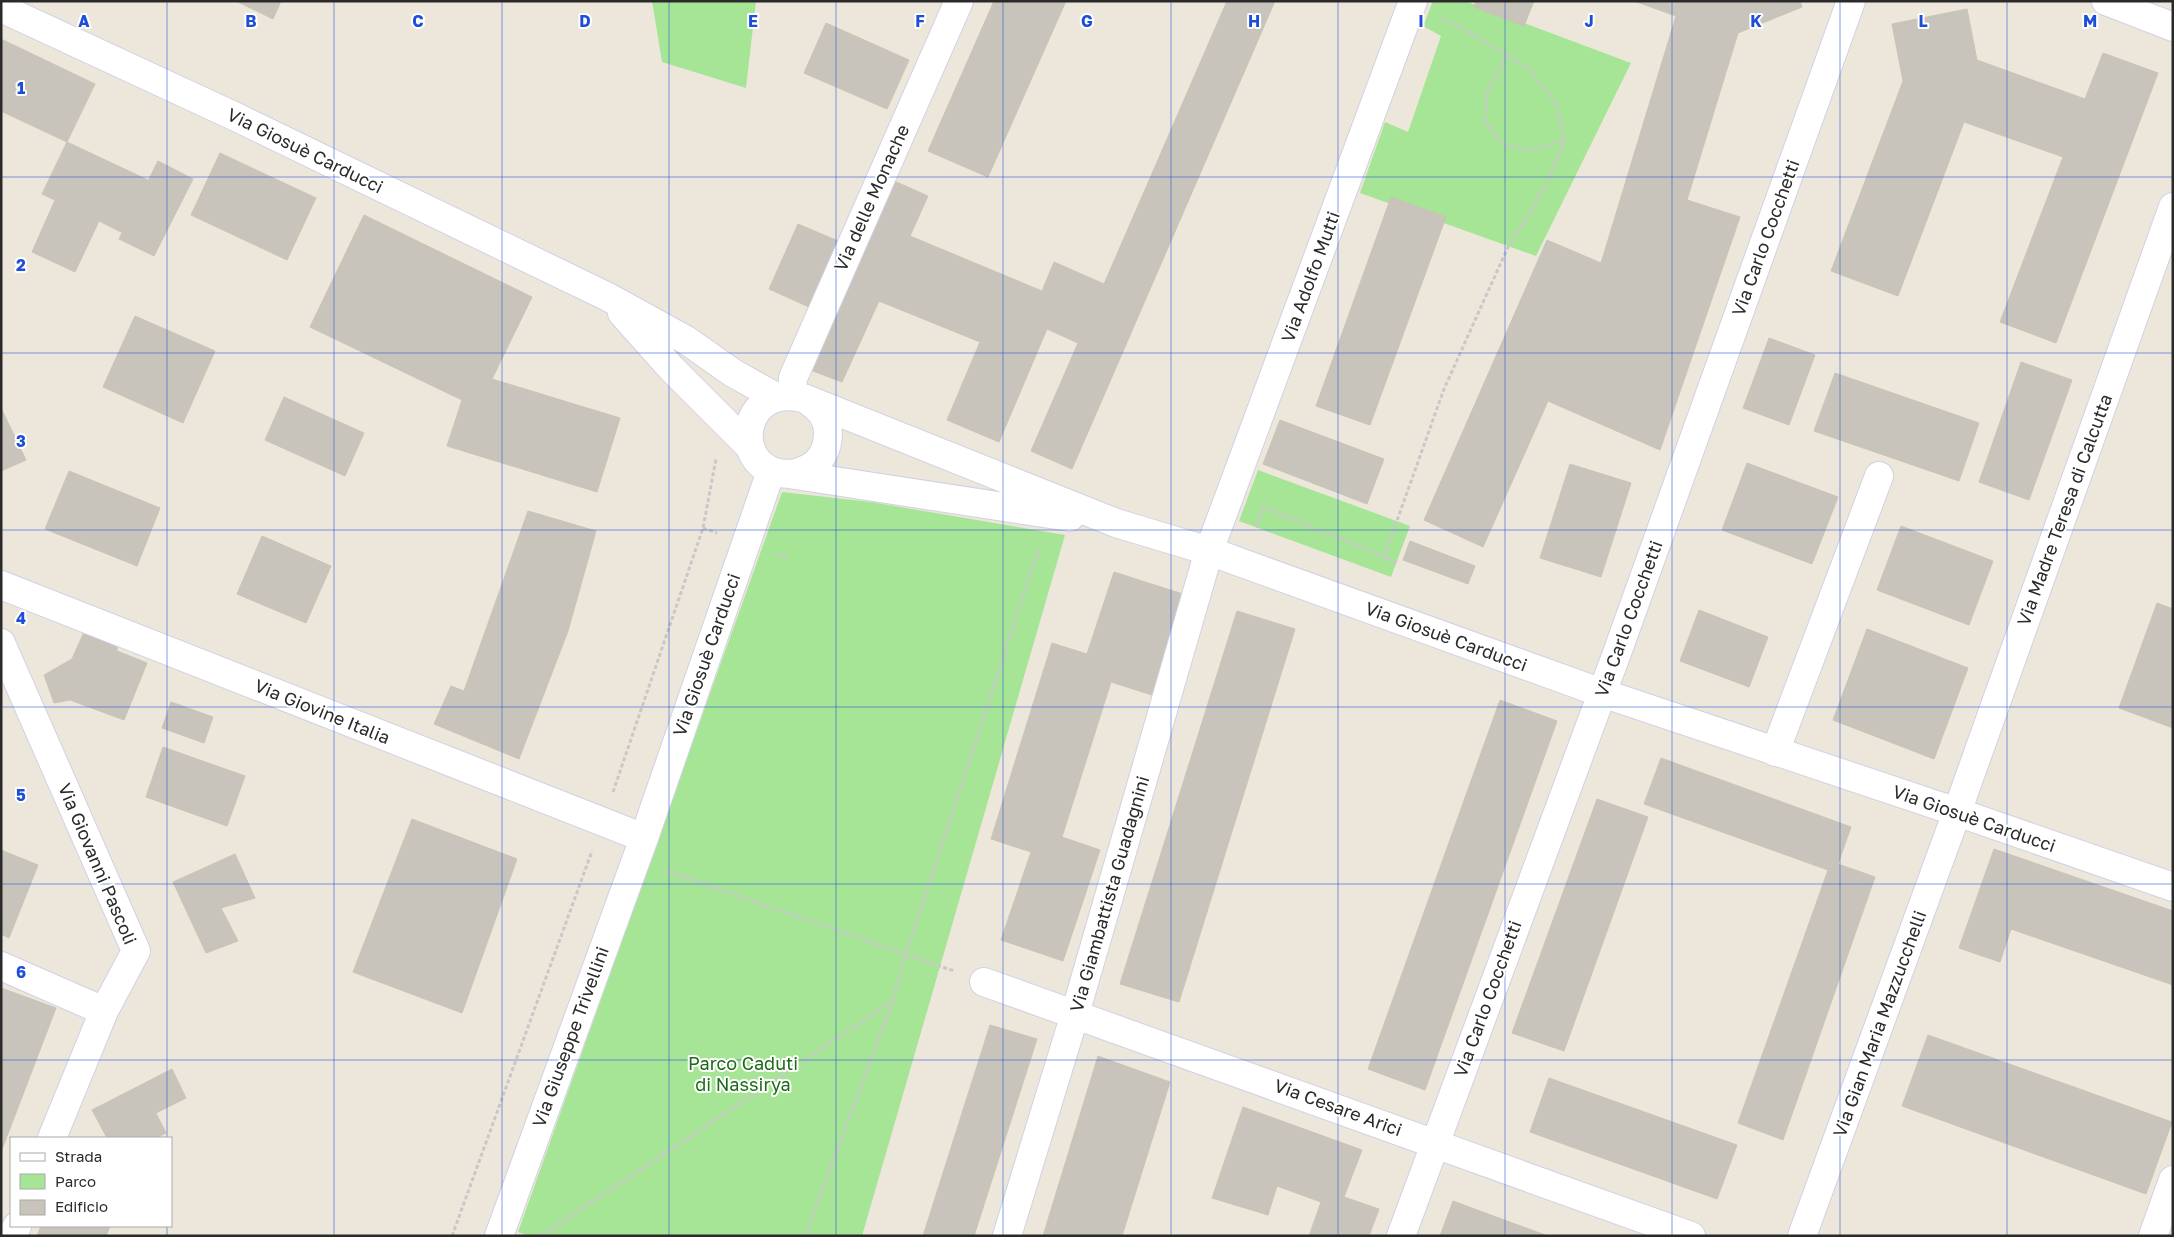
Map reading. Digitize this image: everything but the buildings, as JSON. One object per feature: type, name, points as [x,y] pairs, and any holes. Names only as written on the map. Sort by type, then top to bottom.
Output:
[{"type":"street","name":"Via delle Monache","points":[[791,397],[793,378],[958,1]]},
{"type":"street","name":"Via Carlo Cocchetti","points":[[1401,1236],[1602,693],[1851,1]]},
{"type":"street","points":[[2106,1],[2173,27]]},
{"type":"street","name":"Via Adolfo Mutti","points":[[1209,551],[1412,4]]},
{"type":"street","name":"Via Giosuè Carducci","points":[[1,8],[236,118],[608,297],[686,340],[733,373],[791,397],[1116,523],[1209,551],[1602,693],[1957,812],[2173,888]]},
{"type":"street","name":"Via Madre Teresa di Calcutta","points":[[1957,812],[2173,207]]},
{"type":"street","name":"Via Giosuè Carducci","points":[[608,297],[671,368],[750,448],[758,462],[780,473],[1116,523]]},
{"type":"street","name":"Via Giosuè Carducci","points":[[780,473],[801,473],[815,464],[824,453],[828,438],[826,423],[820,411],[791,397]]},
{"type":"street","points":[[750,448],[748,434],[752,417],[761,405],[791,397]]},
{"type":"street","name":"Via Giosuè Carducci","points":[[644,838],[780,473]]},
{"type":"street","points":[[1775,752],[1880,476]]},
{"type":"street","name":"Via Giambattista Guadagnini","points":[[1007,1236],[1075,1014],[1209,551]]},
{"type":"street","name":"Via Giovine Italia","points":[[1,585],[644,838]]},
{"type":"street","name":"Via Giovanni Pascoli","points":[[1,643],[136,951],[104,1011],[52,1137]]},
{"type":"street","name":"Via Gian Maria Mazzucchelli","points":[[1802,1236],[1957,812]]},
{"type":"street","name":"Via Giuseppe Trivellini","points":[[499,1236],[644,838]]},
{"type":"street","points":[[1,966],[104,1011]]},
{"type":"street","name":"Via Cesare Arici","points":[[984,982],[1691,1236]]},
{"type":"street","points":[[2153,1236],[2173,1180]]},
{"type":"path","points":[[1384,557],[1444,389],[1508,247],[1531,212],[1551,174],[1564,140],[1557,104],[1528,68],[1464,29],[1412,4]]},
{"type":"path","points":[[1507,54],[1487,93],[1485,122],[1504,146],[1533,150],[1564,140]]},
{"type":"path","points":[[612,794],[703,528],[718,450]]},
{"type":"path","points":[[1255,503],[1397,562]]},
{"type":"path","points":[[1256,527],[1263,507]]},
{"type":"path","points":[[805,1236],[893,1001],[906,954],[1039,548]]},
{"type":"path","points":[[452,1236],[594,845]]},
{"type":"path","points":[[661,869],[984,982]]},
{"type":"path","points":[[545,1236],[542,1235],[893,1001]]},
{"type":"green space","points":[[652,1],[756,1],[746,88],[662,62]]},
{"type":"green space","points":[[1433,1],[1465,1],[1631,63],[1536,256],[1360,193],[1385,122],[1408,132],[1441,36],[1423,26]]},
{"type":"green space","points":[[1258,470],[1410,526],[1391,577],[1239,521]]},
{"type":"green space","name":"Parco Caduti di Nassirya","points":[[782,492],[871,502],[1065,535],[862,1236],[530,1236],[518,1232]]}]
